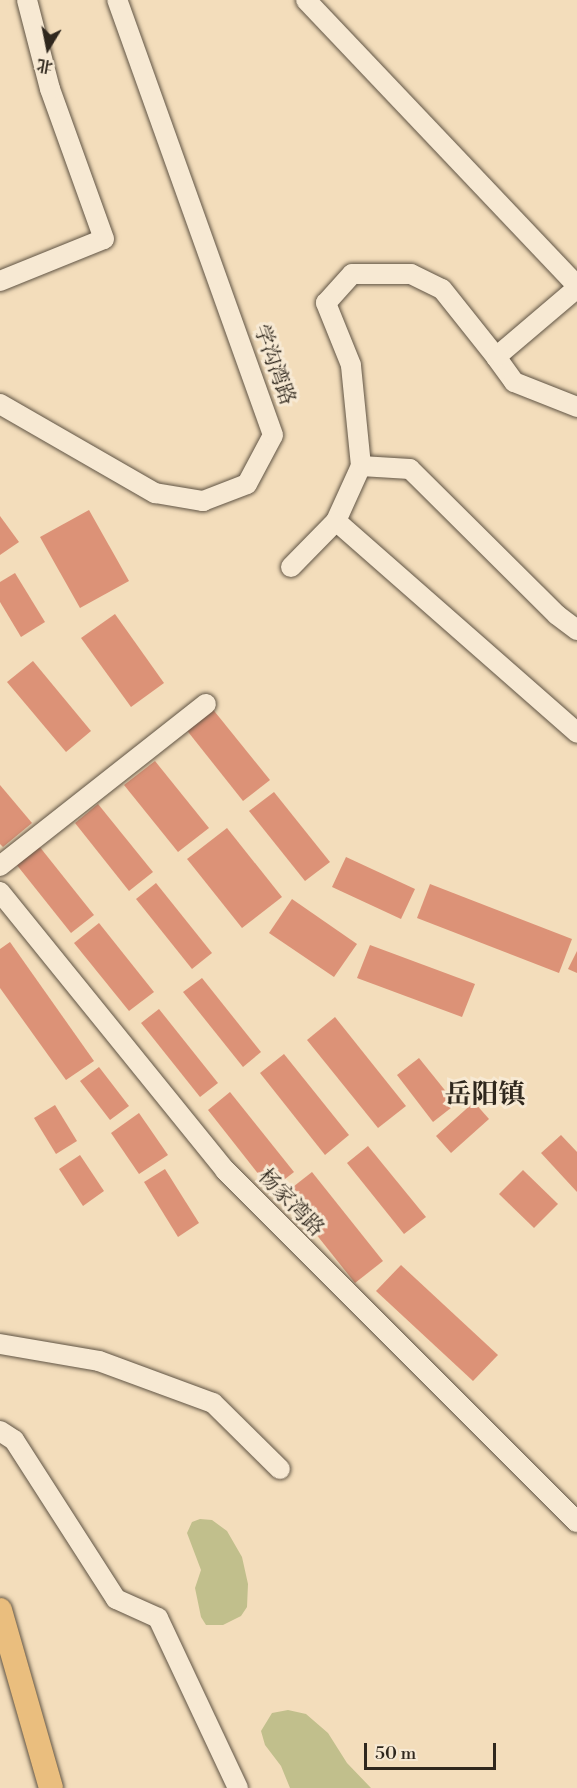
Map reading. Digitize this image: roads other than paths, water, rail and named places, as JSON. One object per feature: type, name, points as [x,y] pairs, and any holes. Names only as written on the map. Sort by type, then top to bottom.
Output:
[{"type":"main road","points":[[0,1610],[51,1788]]},
{"type":"street","points":[[0,281],[104,239],[50,89],[27,0]]},
{"type":"street","name":"学沟湾路","points":[[0,404],[155,493],[203,501],[247,484],[273,435],[117,0]]},
{"type":"street","points":[[306,0],[577,287],[496,357]]},
{"type":"street","points":[[291,567],[336,521],[361,466],[351,365],[326,303],[352,274],[411,274],[442,289],[514,382],[577,407]]},
{"type":"street","points":[[361,466],[410,470],[557,615],[577,630]]},
{"type":"street","points":[[336,521],[577,732]]},
{"type":"street","points":[[0,866],[206,704]]},
{"type":"street","name":"杨家湾路","points":[[0,892],[225,1170],[577,1522]]},
{"type":"street","points":[[0,1344],[99,1361],[213,1403],[280,1469]]},
{"type":"street","points":[[0,1431],[14,1440],[116,1599],[158,1618],[238,1788]]},
{"type":"district","name":"岳阳镇","points":[[485,1096]]}]
